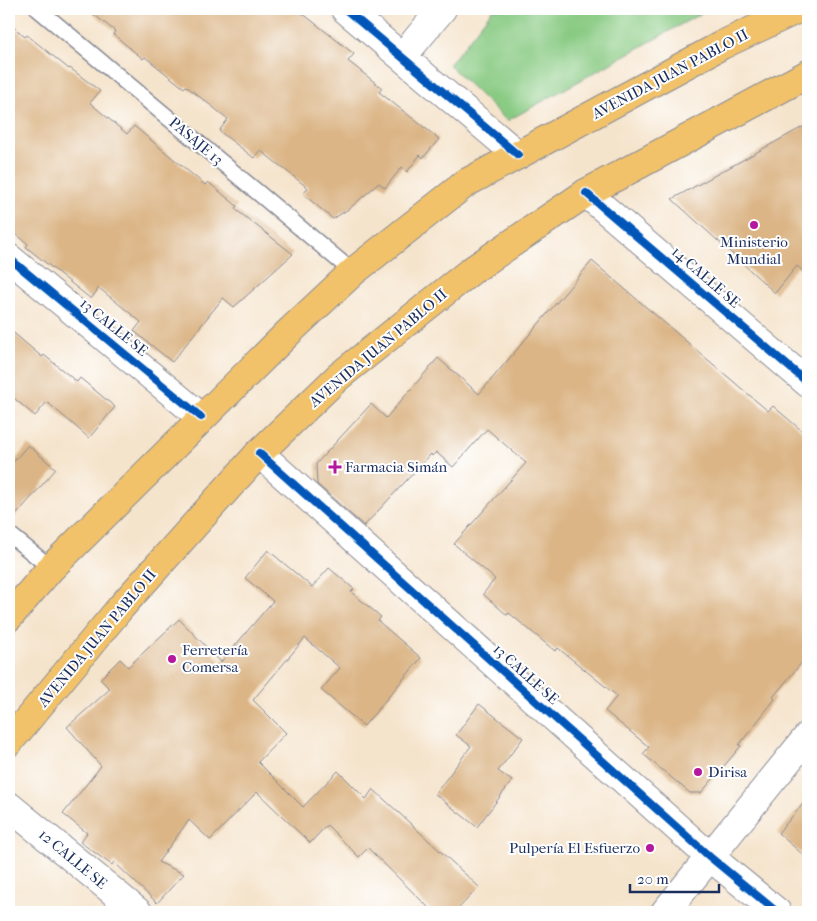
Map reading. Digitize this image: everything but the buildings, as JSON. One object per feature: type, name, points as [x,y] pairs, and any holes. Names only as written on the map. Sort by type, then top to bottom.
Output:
[{"type":"highway","name":"AVENIDA JUAN PABLO II","points":[[9,617],[50,568],[289,332],[353,272],[466,183],[722,44],[798,9]]},
{"type":"highway","name":"AVENIDA JUAN PABLO II","points":[[9,742],[121,607],[259,453],[338,377],[471,271],[586,193],[808,74]]},
{"type":"street","points":[[345,9],[518,155]]},
{"type":"street","points":[[402,58],[442,9]]},
{"type":"street","name":"14 CALLE SE","points":[[586,193],[808,383]]},
{"type":"street","name":"13 CALLE SE","points":[[9,258],[201,417]]},
{"type":"street","name":"13 CALLE SE","points":[[259,453],[710,857],[777,912]]},
{"type":"street","points":[[665,912],[808,736]]},
{"type":"street","name":"12 CALLE SE","points":[[9,806],[138,912]]},
{"type":"lane","name":"PASAJE 13","points":[[38,9],[353,272]]},
{"type":"lane","points":[[9,534],[50,568]]},
{"type":"green space","points":[[493,9],[709,9],[507,121],[449,65]]},
{"type":"cycle path","points":[[345,9],[518,155]]},
{"type":"cycle path","points":[[586,193],[808,383]]},
{"type":"cycle path","points":[[9,258],[201,417]]},
{"type":"cycle path","points":[[259,453],[710,857],[777,912]]},
{"type":"place","name":"Ministerio Mundial","points":[[754,225]]},
{"type":"place","name":"Farmacia Simán","points":[[335,467]]},
{"type":"place","name":"Ferretería Comersa","points":[[172,659]]},
{"type":"place","name":"Dirisa","points":[[698,772]]},
{"type":"place","name":"Pulpería El Esfuerzo","points":[[650,848]]}]
